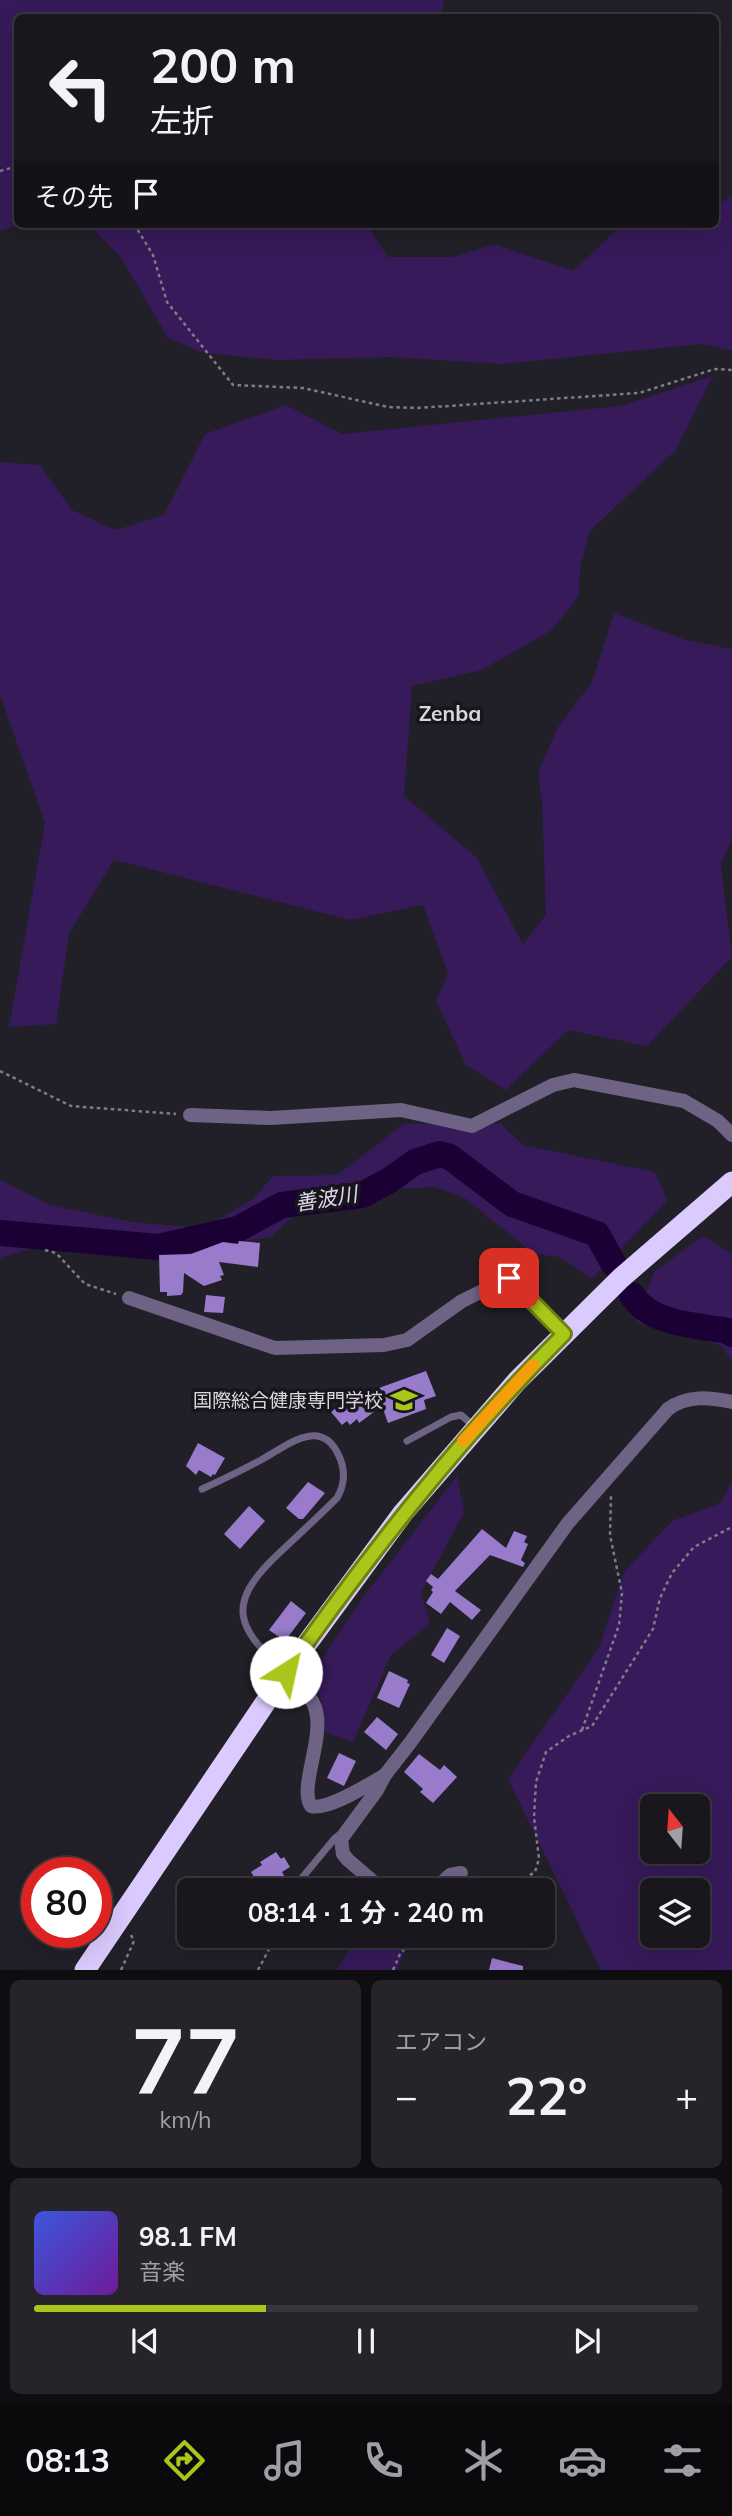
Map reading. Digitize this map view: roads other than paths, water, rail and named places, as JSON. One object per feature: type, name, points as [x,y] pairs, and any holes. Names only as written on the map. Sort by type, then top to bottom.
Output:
[{"type":"highway","points":[[85,1970],[286,1672],[403,1513],[475,1428],[564,1334],[621,1278],[732,1182]]},
{"type":"street","points":[[190,1115],[271,1118],[401,1110],[472,1125],[480,1124],[553,1085],[573,1080],[684,1101],[695,1100],[732,1121]]},
{"type":"street","points":[[684,1101],[718,1121],[732,1135]]},
{"type":"street","points":[[129,1298],[275,1348],[384,1345],[407,1339],[463,1301],[509,1278],[564,1334]]},
{"type":"street","points":[[370,1878],[343,1854],[341,1839],[346,1830],[568,1523],[675,1404],[695,1398],[732,1402]]},
{"type":"street","points":[[286,1672],[310,1697],[316,1708],[318,1734],[307,1795],[311,1806],[316,1808],[329,1803],[385,1774]]},
{"type":"street","points":[[447,1878],[461,1873]]},
{"type":"lane","points":[[407,1441],[451,1417],[461,1415],[475,1428]]},
{"type":"lane","points":[[202,1489],[305,1436],[324,1439],[338,1453],[344,1475],[343,1486],[337,1497],[262,1570],[243,1597],[248,1631],[265,1653],[286,1672]]},
{"type":"lane","points":[[302,1878],[335,1838],[346,1830]]},
{"type":"waterway","name":"善波川","points":[[0,1233],[158,1247],[238,1229],[282,1205],[362,1195],[415,1162],[440,1154],[450,1157],[512,1204],[597,1234],[613,1263]]},
{"type":"waterway","name":"善波川","points":[[632,1295],[640,1305],[663,1318],[732,1334]]},
{"type":"place","name":"国際総合健康専門学校","points":[[404,1400]]},
{"type":"district","name":"Zenba","points":[[450,713]]}]
